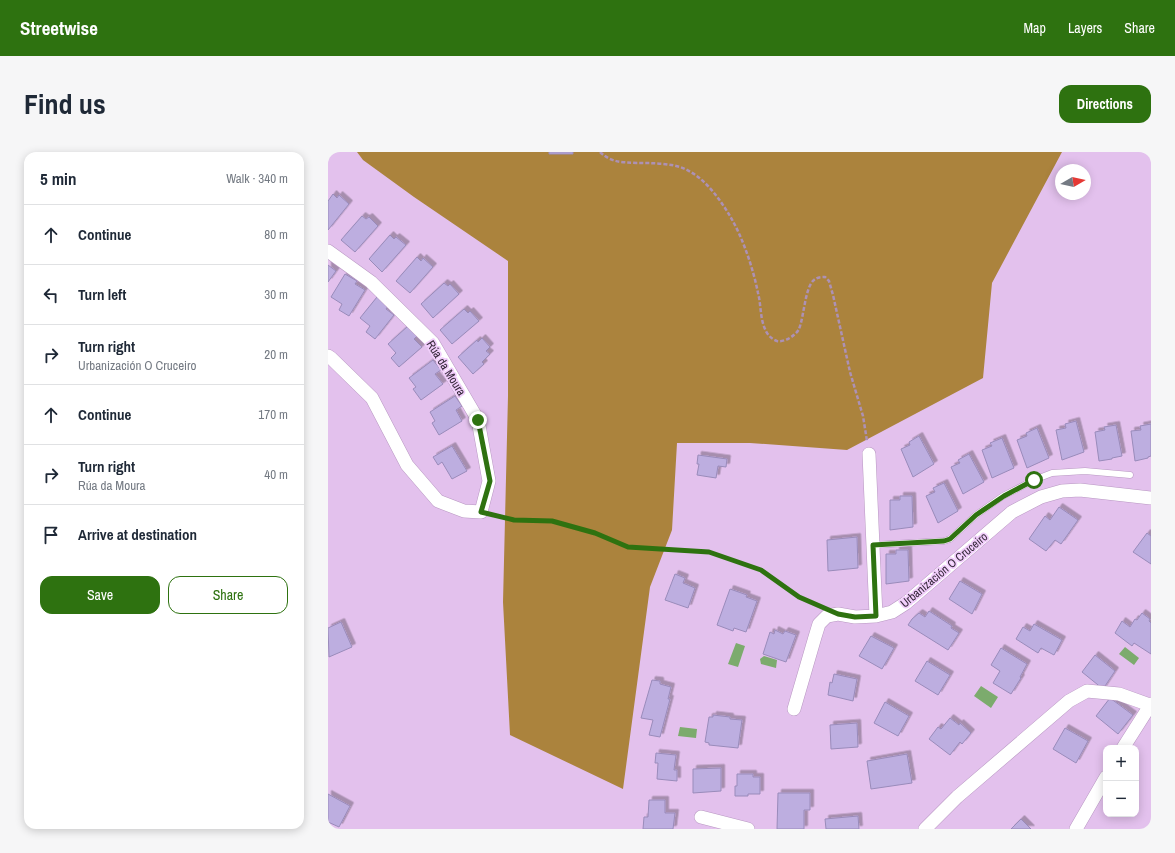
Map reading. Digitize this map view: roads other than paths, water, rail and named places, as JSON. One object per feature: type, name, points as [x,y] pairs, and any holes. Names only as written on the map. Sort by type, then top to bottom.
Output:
[{"type":"street","name":"Rúa da Moura","points":[[328,252],[371,282],[432,343],[478,420],[490,481],[481,512],[464,512],[438,501],[407,465],[372,398],[332,358],[328,356]]},
{"type":"street","points":[[869,454],[876,616]]},
{"type":"street","name":"Urbanización O Cruceiro","points":[[794,709],[819,624],[826,616],[838,614],[855,617],[876,616],[892,612],[906,603],[1012,512],[1041,497],[1062,491],[1080,490],[1151,498]]},
{"type":"street","points":[[925,829],[957,797],[1069,701],[1087,691],[1119,694],[1150,705],[1125,745]]},
{"type":"street","points":[[1076,829],[1104,781]]},
{"type":"street","points":[[701,817],[748,829]]},
{"type":"lane","points":[[873,545],[944,541],[950,539],[976,515],[1004,496],[1034,480],[1052,473],[1085,471],[1130,474]]}]
